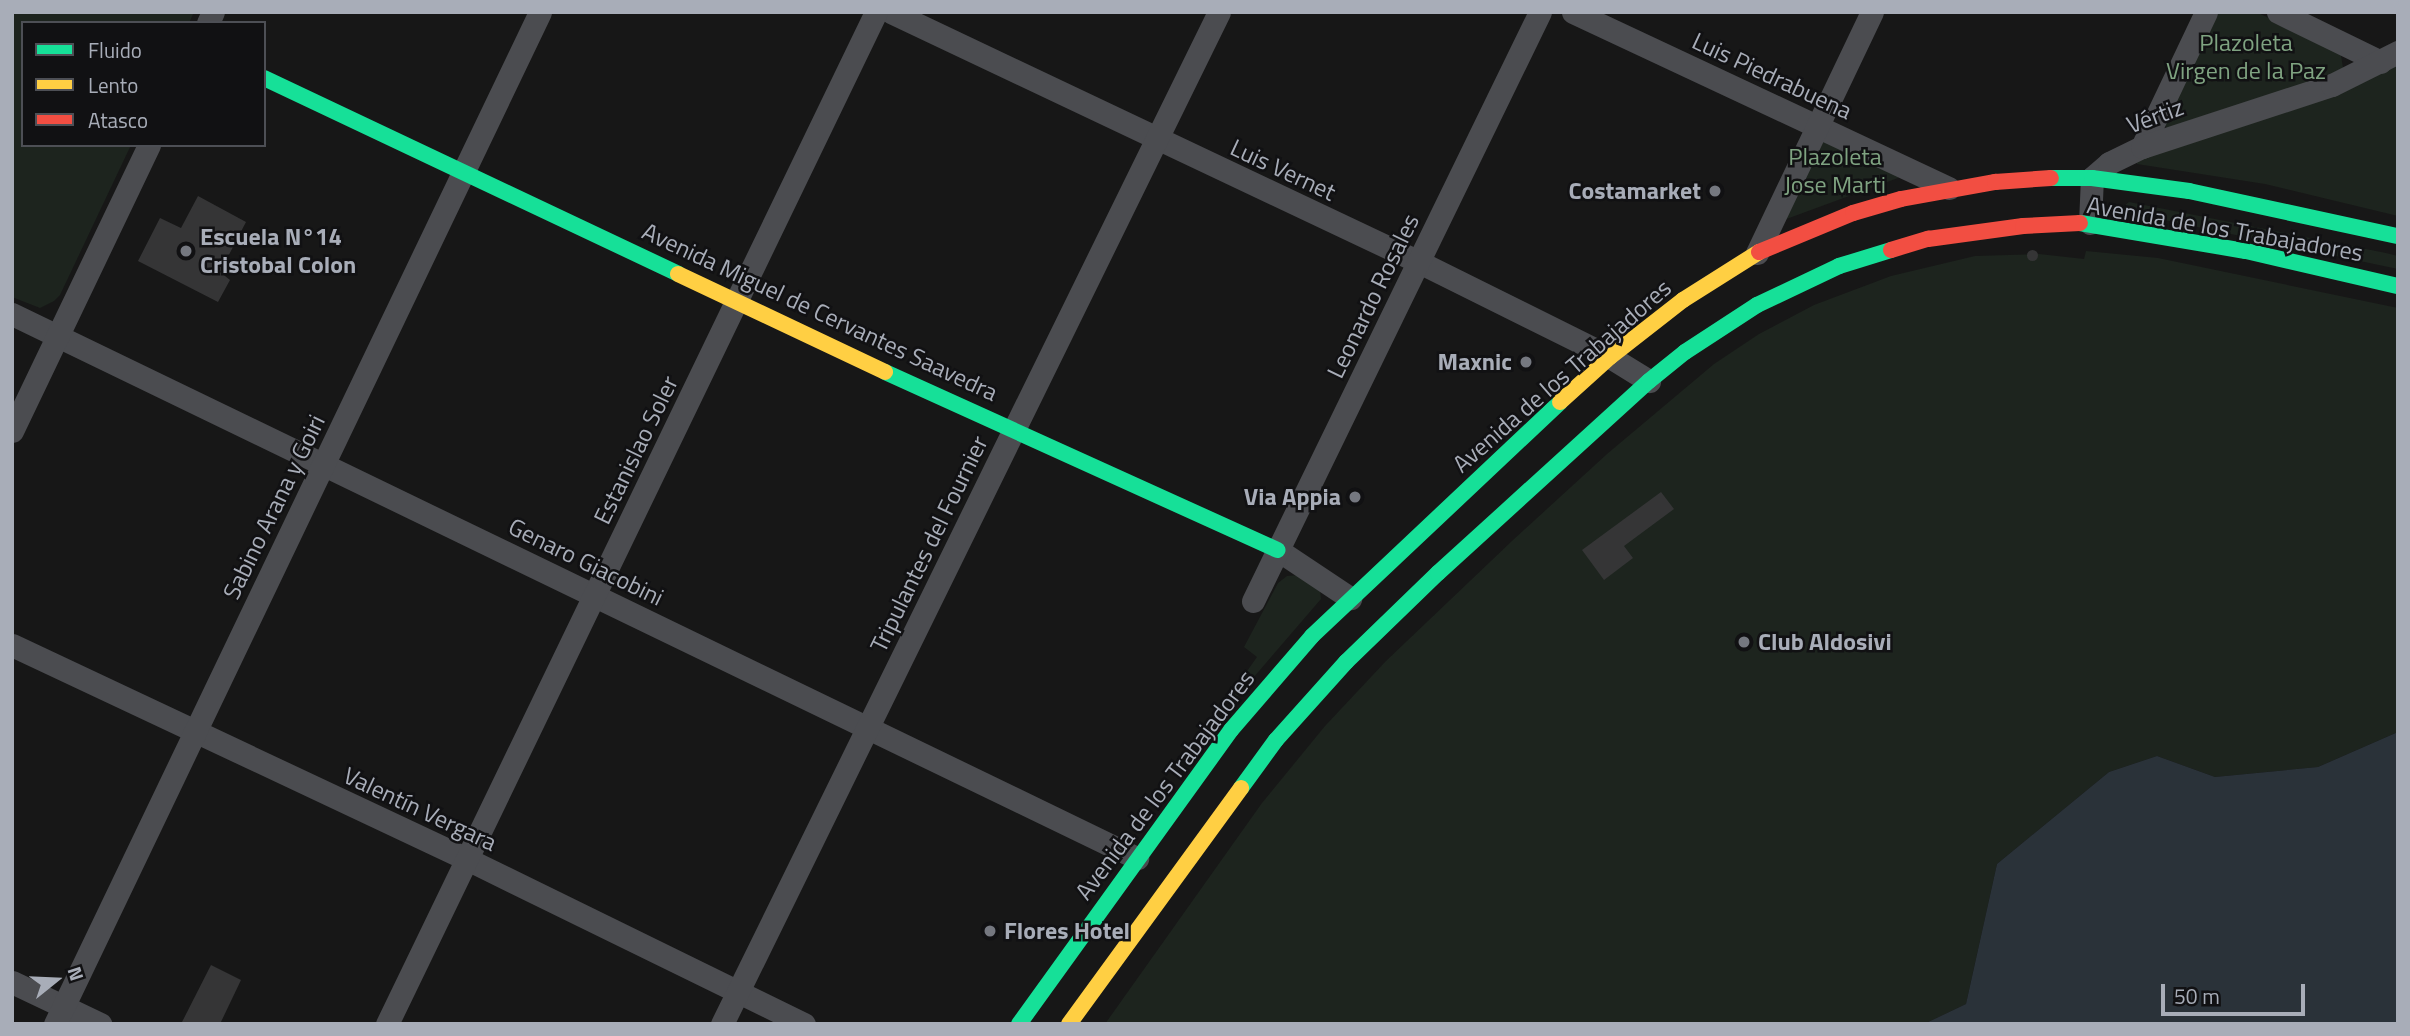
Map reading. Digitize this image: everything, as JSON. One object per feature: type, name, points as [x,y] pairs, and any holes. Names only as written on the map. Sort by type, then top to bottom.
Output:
[{"type":"main road","name":"Avenida Miguel de Cervantes Saavedra","points":[[266,79],[1012,432],[1278,551]]},
{"type":"main road","name":"Avenida de los Trabajadores","points":[[1019,1024],[1231,730],[1273,677],[1350,598],[1610,358],[1683,300],[1757,253],[1853,213],[1949,188],[2006,181],[2092,178],[2189,191],[2398,236]]},
{"type":"main road","name":"Avenida de los Trabajadores","points":[[1069,1024],[1244,783],[1320,691],[1438,573],[1649,381],[1685,352],[1757,305],[1839,266],[1905,245],[1971,231],[2090,223],[2246,251],[2398,286]]},
{"type":"street","name":"Sabino Arana y Goiri","points":[[59,1015],[540,12]]},
{"type":"street","name":"Estanislao Soler","points":[[387,1024],[469,860],[876,12]]},
{"type":"street","name":"Luis Vernet","points":[[891,12],[1157,141],[1419,262],[1610,358],[1649,381]]},
{"type":"street","name":"Tripulantes del Fournier","points":[[722,1024],[1219,12]]},
{"type":"street","name":"Leonardo Rosales","points":[[1253,601],[1539,12]]},
{"type":"street","name":"Luis Piedrabuena","points":[[1573,12],[1949,188]]},
{"type":"street","points":[[1757,253],[1872,12]]},
{"type":"street","points":[[2141,147],[2206,12]]},
{"type":"street","points":[[2278,12],[2390,57]]},
{"type":"street","name":"Vértiz","points":[[2092,178],[2109,163],[2141,147],[2332,85],[2390,57]]},
{"type":"street","points":[[12,431],[148,147]]},
{"type":"street","points":[[2090,223],[2092,178]]},
{"type":"street","name":"Genaro Giacobini","points":[[12,314],[1138,858]]},
{"type":"street","name":"Avenida Miguel de Cervantes Saavedra","points":[[1278,551],[1350,598]]},
{"type":"street","name":"Valentín Vergara","points":[[12,645],[469,860],[804,1024]]},
{"type":"street","points":[[12,982],[59,1015],[100,1024]]},
{"type":"green space","points":[[12,12],[194,12],[190,21],[21,21],[21,147],[130,147],[60,295],[40,308],[12,297]]},
{"type":"green space","name":"Plazoleta Virgen de la Paz","points":[[2216,12],[2256,12],[2335,49],[2341,55],[2343,68],[2340,72],[2167,128],[2164,124]]},
{"type":"green space","points":[[2398,63],[2398,216],[2265,184],[2137,164],[2137,159]]},
{"type":"green space","name":"Plazoleta Jose Marti","points":[[1824,137],[1898,175],[1898,178],[1781,221]]},
{"type":"green space","points":[[2129,202],[2386,253],[2398,256],[2398,269],[2126,212],[2124,206]]},
{"type":"green space","name":"Club Aldosivi","points":[[2086,251],[2158,258],[2398,308],[2398,732],[2318,767],[2215,777],[2157,756],[2109,772],[1997,864],[1966,1004],[1924,1024],[1105,1024],[1262,803],[1325,726],[1386,661],[1513,540],[1607,454],[1714,364],[1759,334],[1814,305],[1891,276],[1975,256],[2039,254],[2084,259]]},
{"type":"green space","points":[[1299,575],[1320,590],[1321,599],[1235,699],[1230,695],[1257,657],[1244,647],[1278,583],[1287,576]]},
{"type":"shaded area","points":[[2398,732],[2398,1024],[1924,1024],[1966,1004],[1997,864],[2109,772],[2157,756],[2215,777],[2318,767]]},
{"type":"building","points":[[198,196],[246,222],[220,272],[230,280],[218,302],[138,261],[160,218],[181,228]]},
{"type":"building","points":[[2032,250],[2036,251],[2036,259],[2032,260],[2028,259],[2027,255],[2028,251]]},
{"type":"building","points":[[1661,492],[1674,509],[1624,546],[1633,558],[1604,580],[1582,550]]},
{"type":"building","points":[[211,965],[241,980],[220,1024],[181,1024]]},
{"type":"traffic: fast","points":[[266,79],[678,274]]},
{"type":"traffic: fast","points":[[2051,178],[2092,178],[2189,191],[2398,236]]},
{"type":"traffic: fast","points":[[2080,223],[2246,251],[2398,286]]},
{"type":"traffic: fast","points":[[1241,788],[1276,740],[1346,662],[1438,573],[1649,381],[1685,352],[1757,305],[1839,266],[1891,250]]},
{"type":"traffic: fast","points":[[885,372],[1278,550]]},
{"type":"traffic: fast","points":[[1019,1024],[1231,730],[1312,636],[1560,402]]},
{"type":"traffic: slow","points":[[1560,402],[1610,357],[1683,300],[1759,252]]},
{"type":"traffic: slow","points":[[678,274],[885,372]]},
{"type":"traffic: slow","points":[[1069,1024],[1241,788]]},
{"type":"traffic: jam","points":[[1759,252],[1853,213],[1901,199],[1995,182],[2051,178]]},
{"type":"traffic: jam","points":[[1891,250],[1928,239],[2023,226],[2080,223]]},
{"type":"place","name":"Costamarket","points":[[1715,191]]},
{"type":"place","name":"Escuela N°14 Cristobal Colon","points":[[186,251]]},
{"type":"place","name":"Maxnic","points":[[1526,362]]},
{"type":"place","name":"Via Appia","points":[[1355,497]]},
{"type":"place","name":"Club Aldosivi","points":[[1744,642]]},
{"type":"place","name":"Flores Hotel","points":[[990,931]]}]
